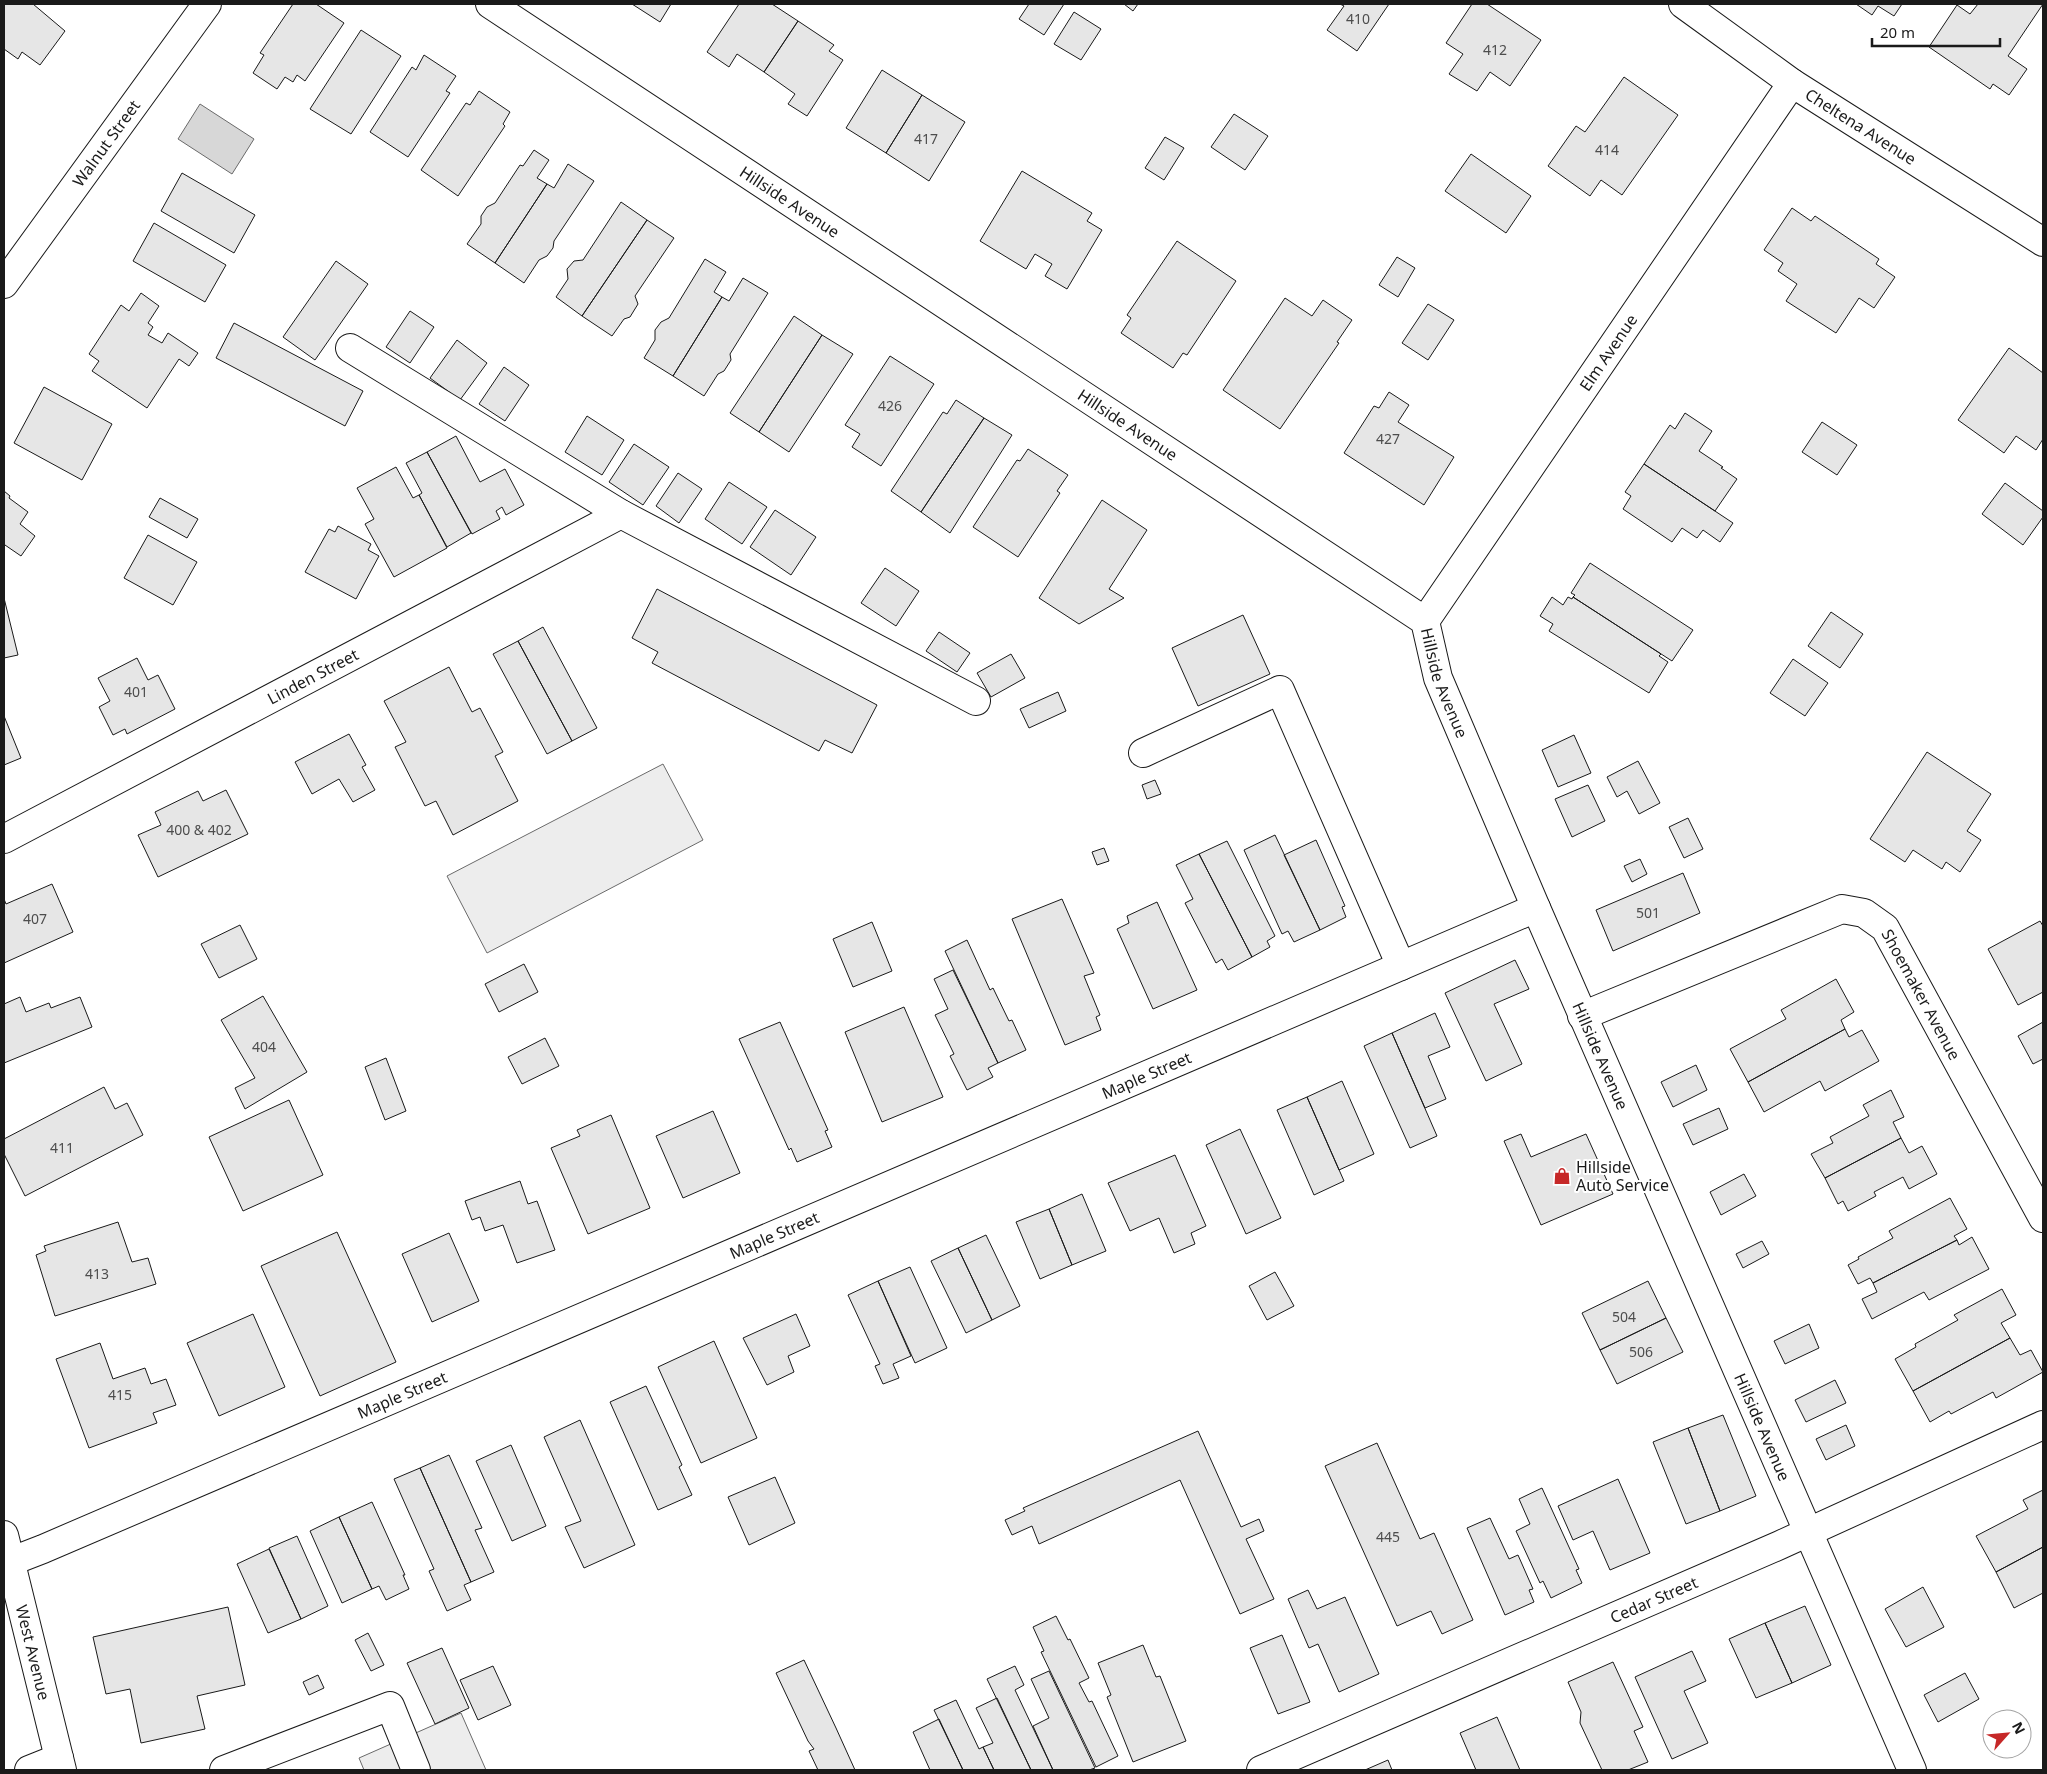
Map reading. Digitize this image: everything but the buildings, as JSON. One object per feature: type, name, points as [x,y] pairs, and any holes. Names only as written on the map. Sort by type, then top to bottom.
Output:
[{"type":"street","name":"Walnut Street","points":[[4,284],[208,4]]},
{"type":"street","name":"Hillside Avenue","points":[[490,4],[1424,622],[1438,678],[1582,1016],[1912,1770]]},
{"type":"street","name":"Cheltena Avenue","points":[[1683,4],[1792,83],[2043,242]]},
{"type":"street","name":"Elm Avenue","points":[[1424,622],[1792,83]]},
{"type":"street","points":[[350,348],[620,514],[976,701]]},
{"type":"street","name":"Linden Street","points":[[4,839],[620,514]]},
{"type":"street","points":[[1143,753],[1280,690],[1401,966]]},
{"type":"street","name":"Maple Street","points":[[12,1561],[61,1542],[1536,908]]},
{"type":"street","name":"Shoemaker Avenue","points":[[1582,1016],[1842,909],[1864,913],[1885,928],[2043,1218]]},
{"type":"street","name":"Cedar Street","points":[[1261,1770],[1808,1533],[2043,1425]]},
{"type":"street","name":"West Avenue","points":[[4,1535],[61,1764]]},
{"type":"street","points":[[224,1770],[390,1706],[416,1770]]},
{"type":"street","points":[[29,1770],[61,1764]]},
{"type":"shaded area","points":[[200,104],[254,139],[232,174],[178,139]]},
{"type":"shaded area","points":[[663,764],[703,840],[487,953],[447,876]]},
{"type":"shaded area","points":[[461,1713],[486,1770],[364,1770],[359,1758]]},
{"type":"place","name":"Hillside Auto Service","points":[[1562,1176]]}]
